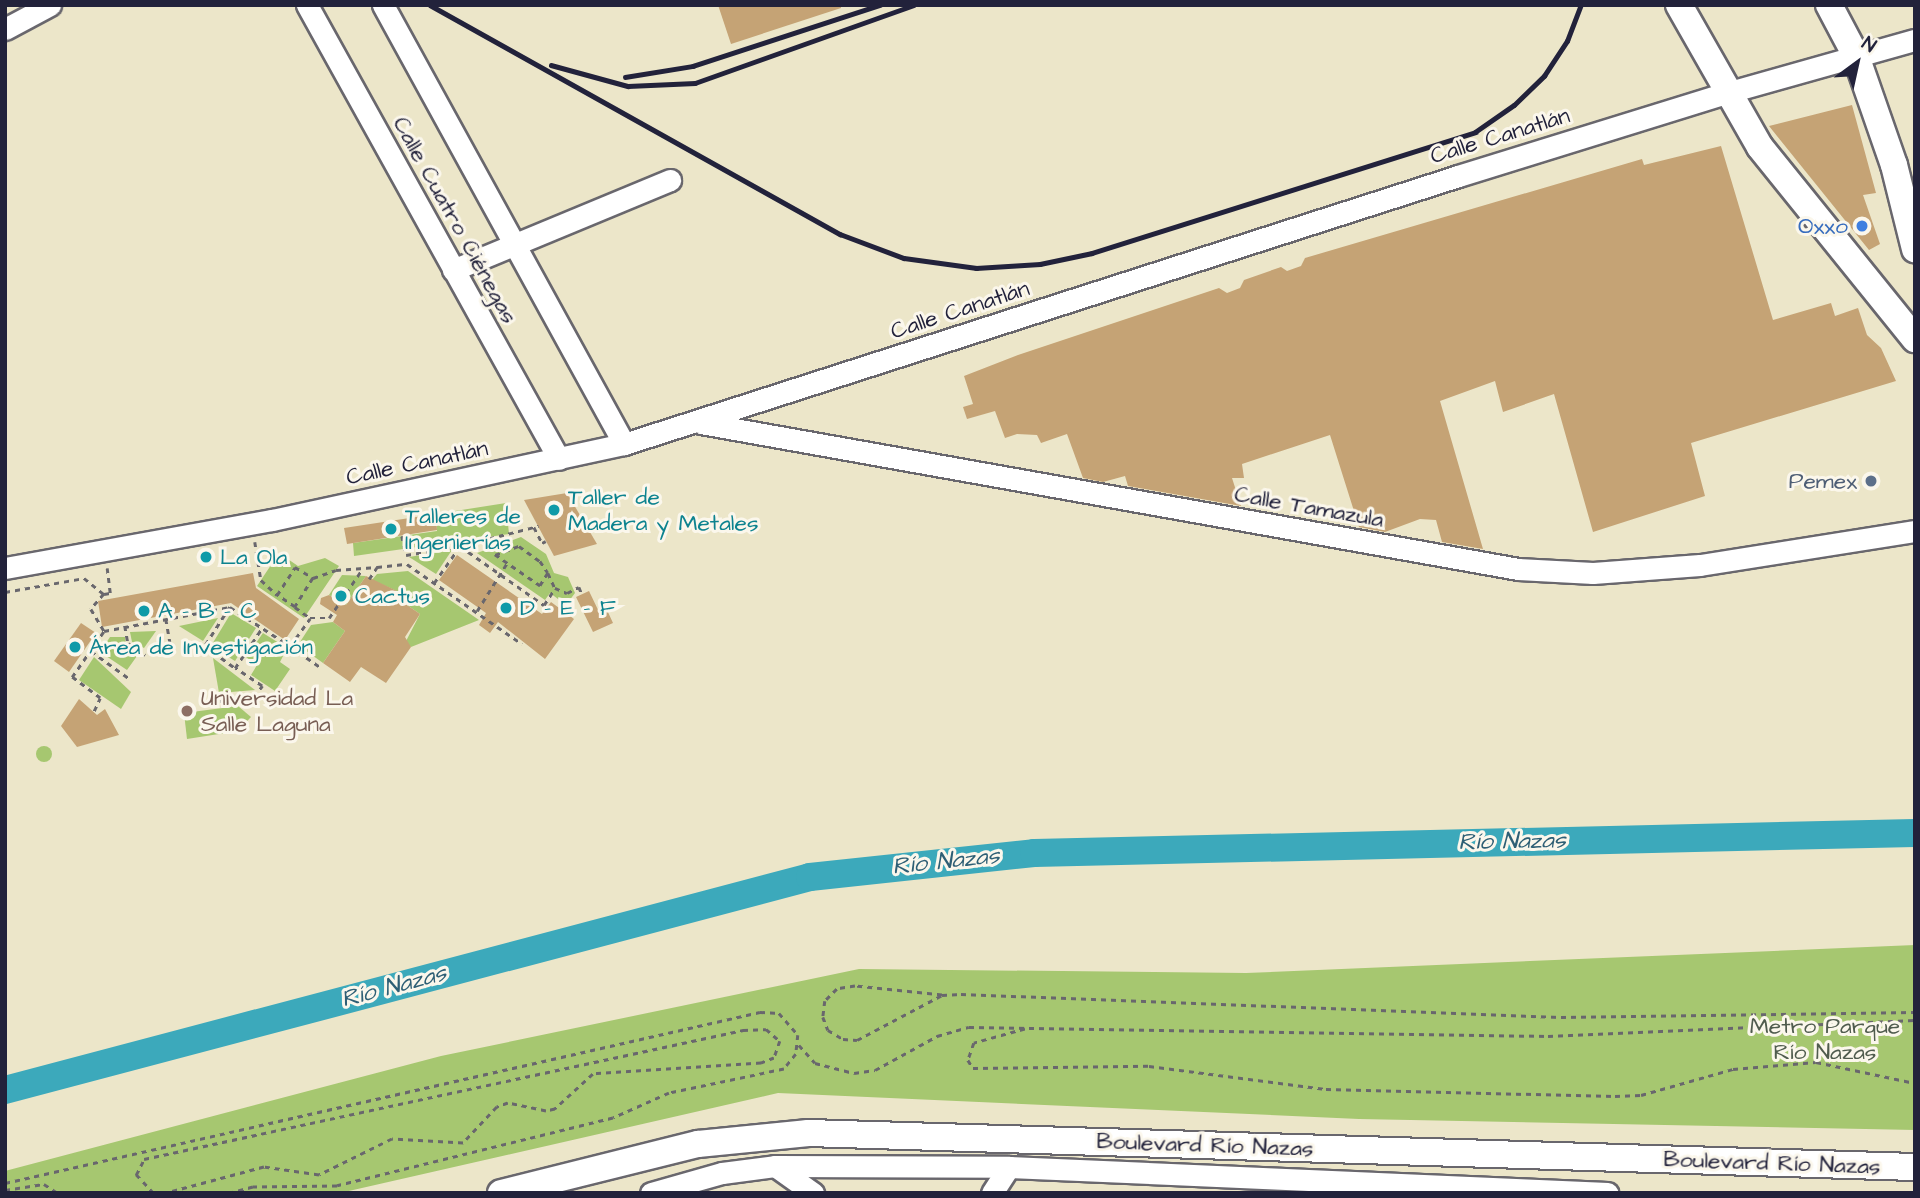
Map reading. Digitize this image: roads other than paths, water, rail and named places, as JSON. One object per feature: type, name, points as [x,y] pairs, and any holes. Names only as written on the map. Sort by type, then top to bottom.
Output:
[{"type":"main road","points":[[1679,5],[1726,93],[1804,204],[1872,281],[1915,339]]},
{"type":"main road","points":[[1829,5],[1856,57],[1894,164],[1915,249]]},
{"type":"main road","name":"Boulevard Río Nazas","points":[[502,1193],[698,1144],[808,1133],[1915,1167]]},
{"type":"street","points":[[15,18],[50,5]]},
{"type":"street","name":"Calle Cuatro Ciénegas","points":[[307,5],[559,459]]},
{"type":"street","name":"Calle Cuatro Ciénegas","points":[[383,5],[624,444]]},
{"type":"street","name":"Calle Canatlán","points":[[5,568],[272,520],[624,444],[698,423],[1726,93],[1915,40]]},
{"type":"street","points":[[453,270],[670,180]]},
{"type":"street","name":"Calle Tamazula","points":[[698,423],[1518,569],[1593,573],[1700,565],[1915,531]]},
{"type":"street","points":[[775,1166],[813,1193]]},
{"type":"street","name":"Boulevard Río Nazas","points":[[651,1193],[722,1183],[775,1166],[1009,1167],[1276,1185],[1607,1193]]},
{"type":"street","points":[[992,1193],[1009,1167]]},
{"type":"waterway","name":"Río Nazas","points":[[5,1090],[810,877],[1034,853],[1915,833]]},
{"type":"railway","points":[[430,5],[840,234],[904,258],[976,268],[1040,264],[1092,253],[1475,132],[1514,105],[1544,76],[1567,41],[1581,5]]},
{"type":"railway","points":[[625,77],[693,66],[880,5]]},
{"type":"railway","points":[[551,65],[628,86],[695,83],[914,5]]},
{"type":"place","name":"Oxxo","points":[[1862,226]]},
{"type":"place","name":"Pemex","points":[[1871,481]]},
{"type":"place","name":"Taller de Madera y Metales","points":[[554,510]]},
{"type":"place","name":"Talleres de Ingenierías","points":[[391,529]]},
{"type":"place","name":"La Ola","points":[[206,557]]},
{"type":"place","name":"Cactus","points":[[341,596]]},
{"type":"place","name":"D - E - F","points":[[506,608]]},
{"type":"place","name":"A - B - C","points":[[144,611]]},
{"type":"place","name":"Área de Investigación","points":[[75,647]]},
{"type":"place","name":"Universidad La Salle Laguna","points":[[187,711]]},
{"type":"park label","name":"Metro Parque Río Nazas","points":[[1825,1039]]}]
